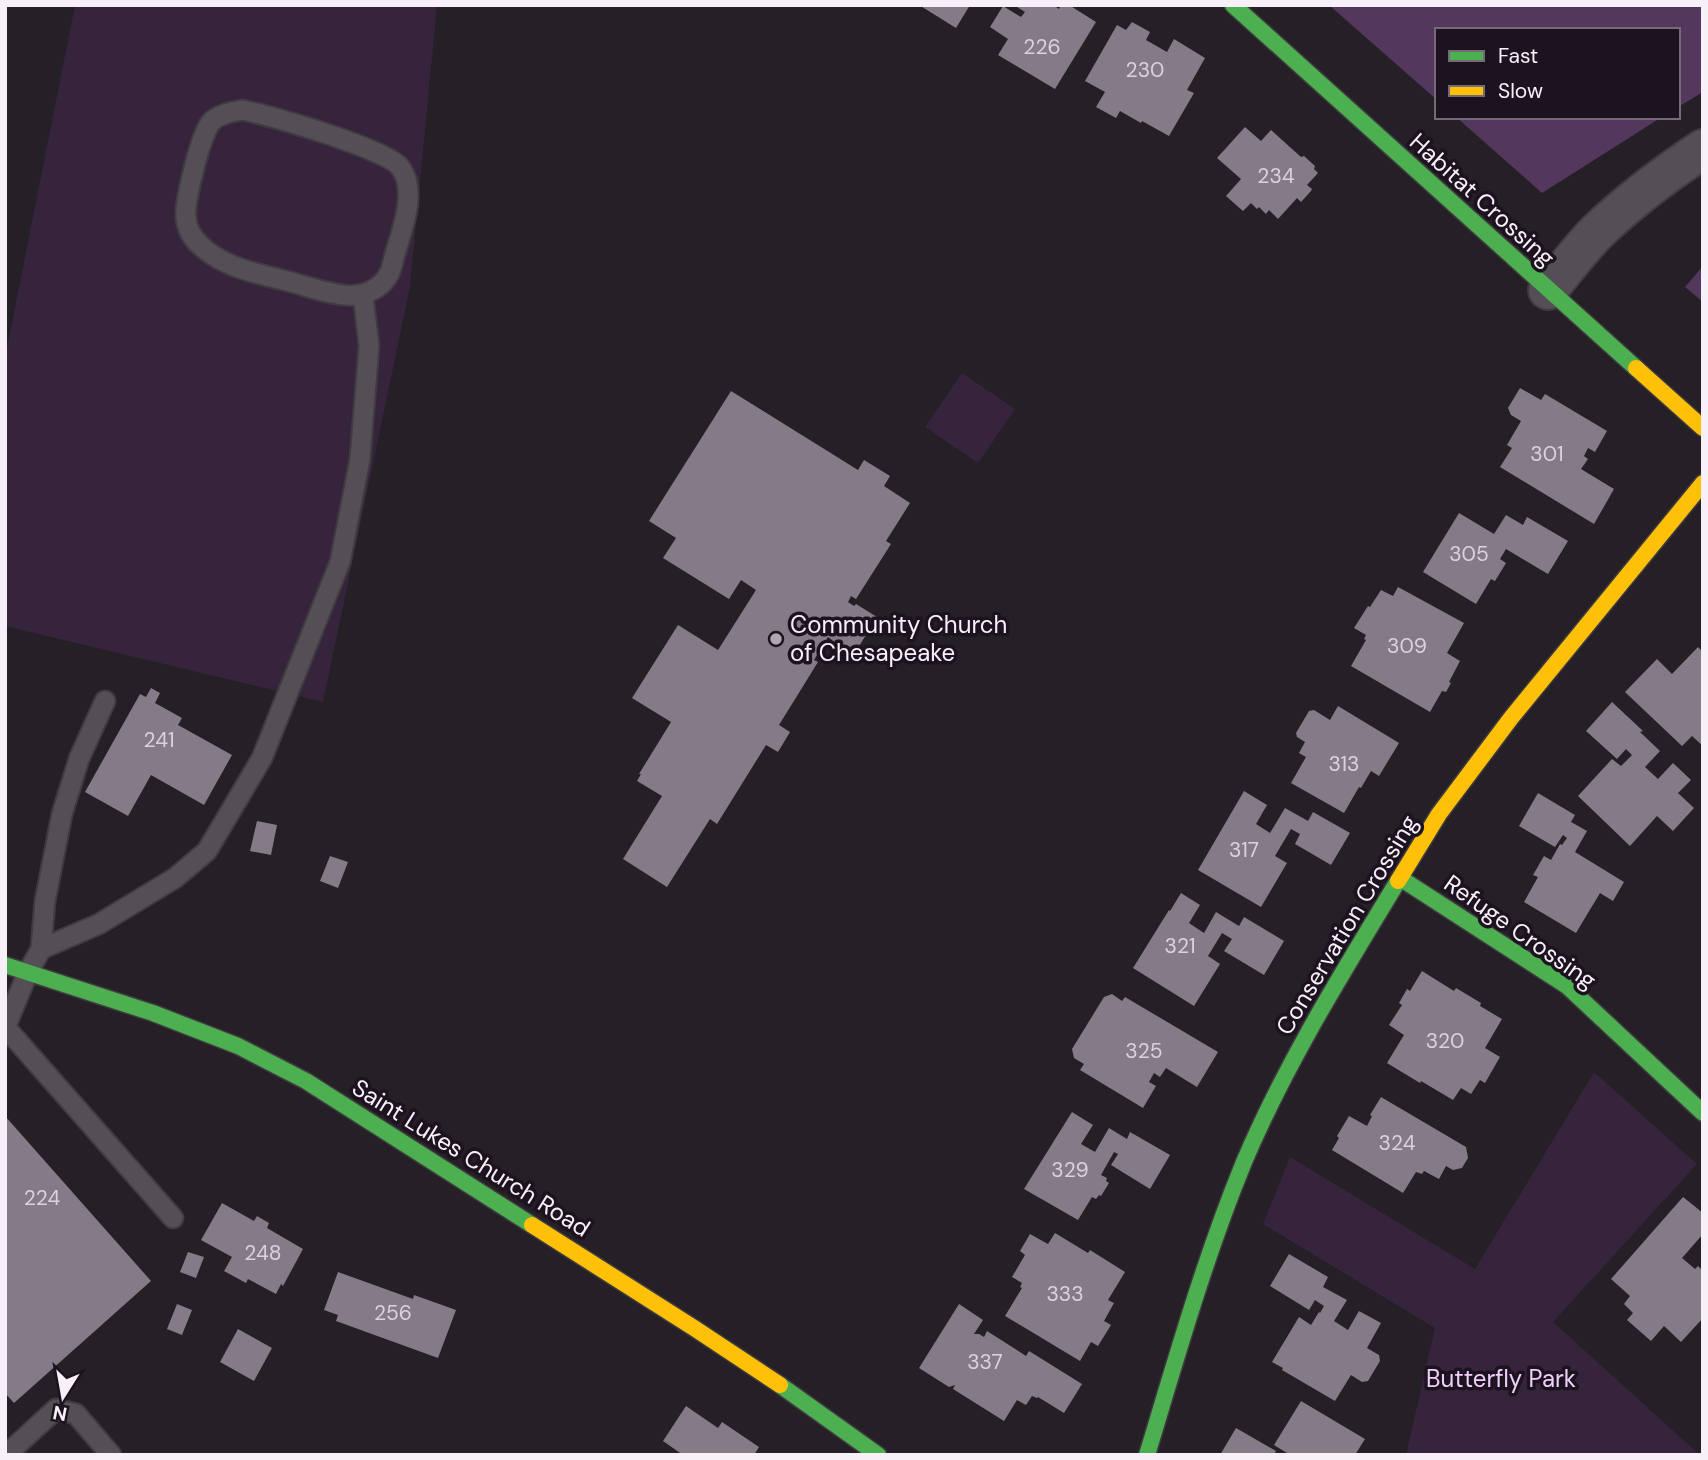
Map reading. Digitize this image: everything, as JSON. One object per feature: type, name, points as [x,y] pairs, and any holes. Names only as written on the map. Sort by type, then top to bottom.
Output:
[{"type":"street","name":"Habitat Crossing","points":[[1233,5],[1703,428]]},
{"type":"street","points":[[1548,290],[1595,234],[1635,198],[1703,149]]},
{"type":"street","name":"Conservation Crossing","points":[[1147,1455],[1213,1241],[1245,1160],[1286,1072],[1330,993],[1439,814],[1511,718],[1703,483]]},
{"type":"street","name":"Refuge Crossing","points":[[1400,878],[1567,986],[1703,1113]]},
{"type":"street","name":"Saint Lukes Church Road","points":[[5,965],[153,1013],[226,1041],[306,1081],[694,1328],[878,1455]]},
{"type":"lane","points":[[242,110],[260,113],[381,155],[400,165],[407,179],[408,202],[404,224],[389,275],[377,287],[363,295],[324,291],[234,267],[215,257],[198,243],[188,229],[185,215],[197,156],[212,121],[226,113],[242,110]]},
{"type":"lane","points":[[41,949],[99,924],[175,878],[207,851],[262,758],[340,562],[360,459],[369,346],[363,295]]},
{"type":"lane","points":[[104,701],[65,800],[45,901],[41,949],[28,972],[5,1028],[173,1218]]},
{"type":"lane","points":[[6,1455],[56,1409],[76,1414],[111,1455]]},
{"type":"green space","points":[[75,5],[437,5],[410,287],[323,702],[5,626],[5,358]]},
{"type":"green space","points":[[962,373],[1015,409],[978,463],[925,427]]},
{"type":"green space","name":"Butterfly Park","points":[[1594,1072],[1697,1164],[1553,1322],[1700,1455],[1406,1455],[1435,1328],[1263,1224],[1290,1157],[1475,1269]]},
{"type":"shaded area","points":[[1329,5],[1703,5],[1703,92],[1680,106],[1680,28],[1435,28],[1435,98]]},
{"type":"shaded area","points":[[1458,119],[1659,119],[1542,193]]},
{"type":"shaded area","points":[[1703,266],[1703,302],[1685,287]]},
{"type":"building","points":[[919,5],[970,5],[956,28]]},
{"type":"building","points":[[1014,5],[1053,5],[1059,9],[1061,5],[1069,5],[1096,22],[1055,89],[998,55],[1008,39],[990,27],[1003,6],[1021,17],[1025,12]]},
{"type":"building","points":[[1132,22],[1150,32],[1146,40],[1167,52],[1174,39],[1205,58],[1187,90],[1194,93],[1169,136],[1120,111],[1116,118],[1096,107],[1105,92],[1085,81],[1117,25],[1126,30]]},
{"type":"building","points":[[1245,127],[1261,141],[1271,130],[1315,166],[1314,169],[1318,173],[1307,185],[1311,191],[1301,202],[1297,198],[1278,219],[1269,210],[1266,214],[1251,203],[1243,211],[1226,196],[1241,179],[1217,158]]},
{"type":"building","points":[[1520,388],[1541,400],[1545,394],[1607,431],[1595,452],[1588,448],[1584,456],[1588,459],[1581,469],[1614,489],[1594,524],[1500,467],[1512,448],[1507,445],[1521,421],[1511,415],[1508,408]]},
{"type":"building","name":"Community Church of Chesapeake","points":[[731,391],[858,470],[864,460],[890,476],[884,486],[910,503],[886,541],[891,544],[856,599],[851,596],[848,602],[877,617],[853,656],[831,642],[828,637],[814,660],[818,662],[779,725],[790,732],[778,752],[766,745],[717,824],[710,819],[667,887],[623,859],[662,796],[637,781],[671,722],[632,698],[678,625],[718,650],[756,590],[741,580],[729,599],[663,558],[676,538],[649,521]]},
{"type":"building","points":[[1459,513],[1494,534],[1506,515],[1523,525],[1527,517],[1568,541],[1548,574],[1506,549],[1500,559],[1506,563],[1495,581],[1491,579],[1476,604],[1423,572]]},
{"type":"building","points":[[1398,587],[1464,623],[1447,653],[1460,661],[1446,692],[1442,691],[1430,712],[1351,666],[1366,640],[1366,635],[1354,628],[1381,590],[1393,596]]},
{"type":"building","points":[[1698,647],[1703,652],[1703,746],[1692,736],[1682,746],[1625,692],[1657,659],[1672,674]]},
{"type":"building","points":[[151,688],[160,693],[155,703],[182,718],[178,725],[232,755],[204,805],[151,775],[128,816],[85,792],[140,694],[146,697]]},
{"type":"building","points":[[1612,702],[1660,751],[1645,767],[1658,779],[1673,763],[1691,780],[1678,793],[1694,808],[1673,831],[1657,816],[1630,846],[1578,796],[1612,759],[1621,766],[1632,755],[1626,749],[1617,759],[1586,731]]},
{"type":"building","points":[[1338,706],[1399,743],[1379,776],[1371,771],[1344,813],[1291,783],[1306,757],[1299,753],[1305,742],[1297,737],[1296,733],[1309,711],[1314,710],[1330,720]]},
{"type":"building","points":[[1244,791],[1267,805],[1256,824],[1270,833],[1285,808],[1308,821],[1313,812],[1350,833],[1331,865],[1295,844],[1300,834],[1291,829],[1275,856],[1287,863],[1261,907],[1198,870]]},
{"type":"building","points":[[1538,793],[1575,815],[1571,822],[1587,831],[1575,852],[1624,882],[1613,901],[1600,893],[1576,933],[1524,902],[1538,877],[1533,875],[1544,856],[1551,860],[1560,844],[1567,838],[1563,835],[1555,847],[1519,826]]},
{"type":"building","points":[[257,821],[277,825],[271,855],[250,851]]},
{"type":"building","points":[[330,856],[348,862],[338,888],[320,881]]},
{"type":"building","points":[[1181,893],[1200,905],[1189,923],[1204,933],[1216,912],[1239,926],[1244,917],[1284,941],[1264,975],[1224,951],[1232,939],[1222,933],[1208,956],[1220,964],[1194,1006],[1133,968]]},
{"type":"building","points":[[1422,971],[1454,991],[1456,988],[1481,1003],[1480,1006],[1502,1019],[1485,1048],[1500,1057],[1485,1083],[1480,1080],[1471,1094],[1461,1088],[1453,1100],[1387,1063],[1404,1035],[1389,1025],[1402,1005],[1399,1003],[1407,989],[1410,991]]},
{"type":"building","points":[[1112,994],[1122,1001],[1125,997],[1218,1052],[1197,1087],[1166,1068],[1160,1077],[1154,1073],[1149,1082],[1156,1086],[1143,1108],[1080,1070],[1084,1064],[1074,1058],[1072,1049],[1104,997]]},
{"type":"building","points":[[1381,1097],[1466,1147],[1468,1158],[1462,1168],[1453,1170],[1446,1166],[1439,1179],[1424,1171],[1422,1174],[1416,1172],[1403,1193],[1332,1150],[1349,1116],[1367,1126]]},
{"type":"building","points":[[1072,1112],[1093,1125],[1081,1144],[1095,1152],[1109,1128],[1127,1139],[1130,1132],[1170,1155],[1150,1189],[1111,1165],[1118,1154],[1114,1152],[1101,1175],[1107,1178],[1109,1183],[1101,1196],[1096,1199],[1092,1197],[1078,1220],[1024,1189]]},
{"type":"building","points":[[5,1116],[151,1281],[14,1403],[5,1393]]},
{"type":"building","points":[[1683,1197],[1703,1213],[1703,1234],[1682,1258],[1695,1269],[1698,1266],[1703,1271],[1703,1318],[1681,1342],[1664,1326],[1651,1341],[1627,1320],[1633,1313],[1624,1304],[1630,1296],[1611,1279]]},
{"type":"building","points":[[222,1203],[254,1221],[257,1216],[269,1223],[267,1228],[303,1249],[276,1294],[248,1279],[246,1283],[224,1271],[232,1257],[201,1240]]},
{"type":"building","points":[[1055,1233],[1088,1253],[1090,1250],[1125,1272],[1108,1300],[1114,1303],[1104,1321],[1111,1325],[1098,1346],[1091,1342],[1080,1361],[1005,1316],[1022,1288],[1022,1283],[1012,1277],[1025,1255],[1020,1251],[1030,1234],[1048,1244]]},
{"type":"building","points":[[188,1252],[204,1257],[196,1278],[180,1272]]},
{"type":"building","points":[[1289,1254],[1328,1277],[1323,1287],[1347,1300],[1334,1321],[1348,1330],[1359,1311],[1381,1323],[1367,1348],[1379,1355],[1380,1361],[1368,1381],[1362,1382],[1351,1375],[1335,1401],[1272,1362],[1299,1317],[1311,1325],[1324,1306],[1315,1300],[1309,1310],[1270,1286]]},
{"type":"building","points":[[338,1272],[413,1299],[414,1295],[456,1310],[438,1358],[336,1321],[338,1315],[324,1310]]},
{"type":"building","points":[[177,1304],[192,1310],[182,1335],[167,1329]]},
{"type":"building","points":[[959,1304],[983,1320],[974,1334],[984,1337],[987,1331],[1026,1356],[1029,1351],[1082,1384],[1064,1413],[1032,1396],[1026,1405],[1017,1400],[1004,1421],[953,1389],[955,1385],[949,1387],[919,1368]]},
{"type":"building","points":[[238,1329],[272,1348],[254,1381],[220,1362]]},
{"type":"building","points":[[1301,1401],[1365,1439],[1355,1455],[1286,1455],[1287,1453],[1274,1445]]},
{"type":"building","points":[[686,1406],[718,1428],[722,1422],[759,1447],[754,1455],[683,1455],[663,1441]]},
{"type":"building","points":[[1236,1428],[1276,1451],[1274,1455],[1220,1455]]},
{"type":"traffic: fast","points":[[1233,5],[1636,368]]},
{"type":"traffic: fast","points":[[1400,878],[1567,986],[1703,1113]]},
{"type":"traffic: fast","points":[[1147,1455],[1204,1270],[1260,1125],[1336,984],[1398,881]]},
{"type":"traffic: fast","points":[[5,965],[153,1013],[238,1046],[306,1081],[532,1225]]},
{"type":"traffic: fast","points":[[780,1385],[878,1455]]},
{"type":"traffic: slow","points":[[1636,368],[1703,428]]},
{"type":"traffic: slow","points":[[1398,881],[1439,814],[1511,718],[1703,483]]},
{"type":"traffic: slow","points":[[532,1225],[780,1385]]},
{"type":"place","name":"Community Church of Chesapeake","points":[[776,639]]}]
